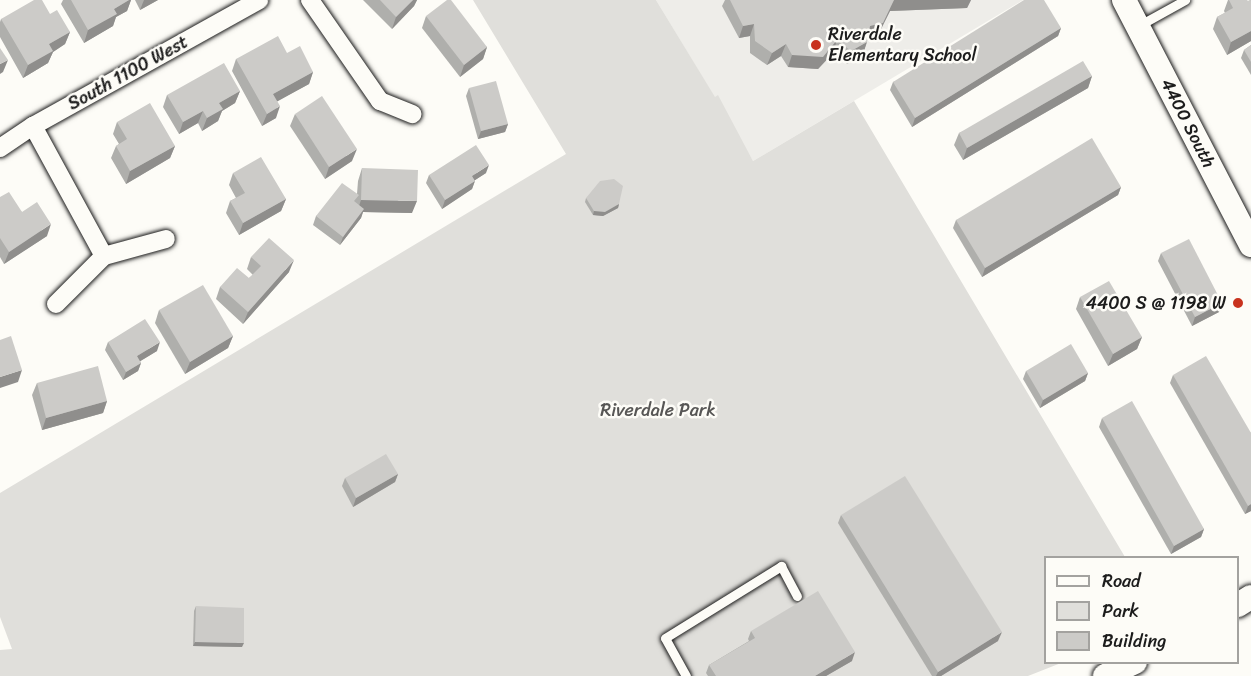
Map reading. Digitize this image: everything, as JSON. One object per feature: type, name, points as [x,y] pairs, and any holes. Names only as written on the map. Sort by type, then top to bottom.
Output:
[{"type":"street","name":"South 1100 West","points":[[0,148],[33,126],[258,0]]},
{"type":"street","points":[[310,0],[380,101],[413,114]]},
{"type":"street","name":"4400 South","points":[[1125,0],[1251,245]]},
{"type":"street","points":[[33,126],[104,256]]},
{"type":"street","points":[[56,304],[104,256],[166,239]]},
{"type":"street","points":[[1105,676],[1133,664]]},
{"type":"lane","points":[[1138,26],[1185,0]]},
{"type":"lane","points":[[686,676],[665,638],[781,566],[797,596]]},
{"type":"shaded area","name":"Riverdale Elementary School","points":[[656,0],[1023,0],[753,161]]},
{"type":"green space","name":"Riverdale Park","points":[[473,0],[656,0],[715,97],[718,95],[753,161],[854,101],[1124,556],[1044,556],[1044,664],[1058,664],[1028,676],[0,676],[0,650],[12,649],[0,617],[0,493],[566,154]]},
{"type":"building","points":[[34,0],[42,0],[50,14],[57,10],[70,32],[49,44],[53,51],[28,65],[1,19]]},
{"type":"building","points":[[71,0],[129,0],[114,9],[117,14],[88,30]]},
{"type":"building","points":[[380,0],[413,0],[396,17]]},
{"type":"building","points":[[447,0],[451,0],[487,47],[464,65],[426,16]]},
{"type":"building","points":[[730,0],[894,0],[883,23],[870,26],[867,42],[851,51],[837,40],[823,57],[792,55],[786,44],[772,53],[755,41],[754,24],[743,26]]},
{"type":"building","points":[[1024,0],[1044,0],[1061,28],[915,118],[893,82]]},
{"type":"building","points":[[1229,0],[1251,0],[1251,31],[1231,42],[1217,17],[1233,8]]},
{"type":"building","points":[[278,36],[287,53],[300,46],[313,72],[273,94],[280,106],[267,114],[236,59]]},
{"type":"building","points":[[1251,45],[1251,62],[1244,50]]},
{"type":"building","points":[[0,48],[8,60],[0,64]]},
{"type":"building","points":[[1083,61],[1092,76],[967,148],[959,133]]},
{"type":"building","points":[[224,63],[240,91],[219,103],[223,109],[207,118],[203,111],[183,122],[167,95]]},
{"type":"building","points":[[496,81],[508,124],[481,131],[469,88]]},
{"type":"building","points":[[322,96],[357,149],[329,167],[295,114]]},
{"type":"building","points":[[150,103],[175,146],[130,171],[116,146],[127,139],[117,122]]},
{"type":"building","points":[[1092,138],[1121,187],[985,268],[956,220]]},
{"type":"building","points":[[476,145],[489,165],[472,176],[475,181],[445,200],[429,175]]},
{"type":"building","points":[[261,157],[286,199],[243,223],[230,201],[245,193],[233,173]]},
{"type":"building","points":[[362,168],[418,170],[417,201],[361,200]]},
{"type":"building","points":[[614,179],[623,186],[619,204],[605,212],[594,211],[586,198],[600,181]]},
{"type":"building","points":[[342,183],[359,195],[354,201],[364,209],[343,237],[316,216]]},
{"type":"building","points":[[9,192],[22,212],[37,202],[51,224],[9,252],[0,238],[0,197]]},
{"type":"building","points":[[269,238],[294,260],[248,312],[220,287],[237,268],[249,278],[261,266],[251,257]]},
{"type":"building","points":[[1189,239],[1222,303],[1195,317],[1161,253]]},
{"type":"building","points":[[1109,281],[1142,337],[1113,354],[1080,297]]},
{"type":"building","points":[[203,285],[233,336],[190,362],[159,310]]},
{"type":"building","points":[[145,319],[160,342],[137,356],[141,363],[126,372],[108,342]]},
{"type":"building","points":[[11,336],[22,370],[0,377],[0,340]]},
{"type":"building","points":[[1071,344],[1088,373],[1043,400],[1026,371]]},
{"type":"building","points":[[1206,356],[1251,433],[1251,504],[1248,506],[1173,375]]},
{"type":"building","points":[[98,366],[107,401],[46,418],[37,383]]},
{"type":"building","points":[[1132,401],[1204,529],[1174,546],[1102,418]]},
{"type":"building","points":[[386,454],[398,474],[356,498],[345,478]]},
{"type":"building","points":[[905,476],[1002,632],[938,672],[841,515]]},
{"type":"building","points":[[818,591],[855,652],[815,676],[716,676],[709,665],[755,638],[751,631]]},
{"type":"building","points":[[196,606],[244,608],[244,643],[195,642]]},
{"type":"place","name":"Riverdale Elementary School","points":[[816,45]]},
{"type":"place","name":"4400 S @ 1198 W","points":[[1238,303]]}]
